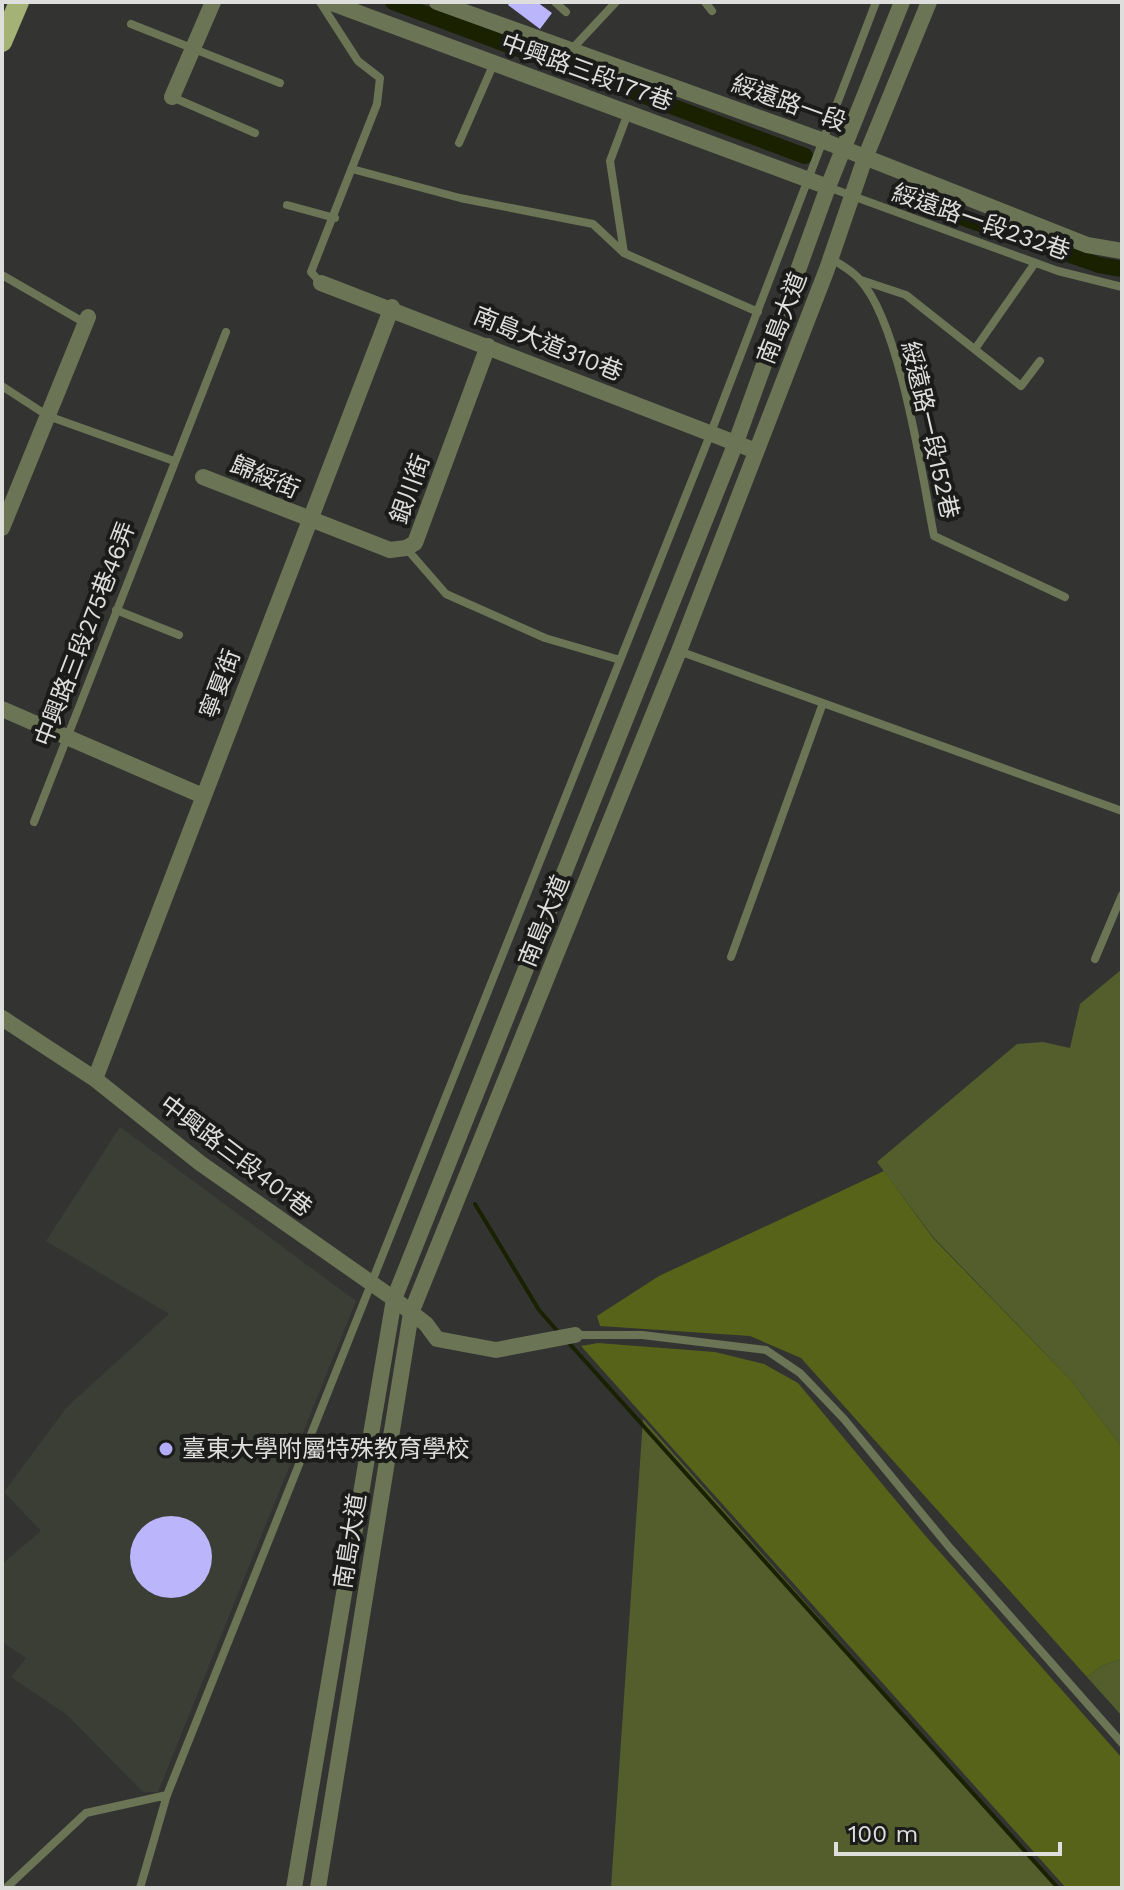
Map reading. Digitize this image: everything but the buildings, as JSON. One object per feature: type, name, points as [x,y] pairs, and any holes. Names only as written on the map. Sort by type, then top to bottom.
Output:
[{"type":"main road","points":[[2,42],[19,2]]},
{"type":"street","points":[[172,97],[213,2]]},
{"type":"street","name":"中興路三段177巷","points":[[329,2],[828,187]]},
{"type":"street","name":"南島大道","points":[[294,1888],[394,1299],[735,445],[828,187],[902,2]]},
{"type":"street","name":"南島大道","points":[[318,1888],[411,1313],[679,651],[830,258],[865,158],[929,2]]},
{"type":"street","name":"綏遠路一段","points":[[442,3],[824,141],[1087,245],[1122,251]]},
{"type":"street","name":"南島大道310巷","points":[[321,283],[392,307],[756,451]]},
{"type":"street","name":"寧夏街","points":[[95,1079],[392,307]]},
{"type":"street","points":[[2,528],[87,320]]},
{"type":"street","name":"銀川街","points":[[308,521],[390,550],[415,543],[488,346]]},
{"type":"street","name":"歸綏街","points":[[203,477],[308,521]]},
{"type":"street","points":[[2,709],[203,796]]},
{"type":"street","name":"中興路三段401巷","points":[[2,1018],[95,1079],[200,1163],[394,1299],[426,1324],[437,1339],[496,1350],[575,1335]]},
{"type":"lane","points":[[320,2],[358,61],[380,78],[377,104],[335,218],[311,272],[321,283]]},
{"type":"lane","points":[[555,2],[566,12]]},
{"type":"lane","points":[[573,48],[616,2]]},
{"type":"lane","points":[[705,2],[712,11]]},
{"type":"lane","points":[[140,1888],[167,1795],[710,435],[876,2]]},
{"type":"lane","points":[[131,24],[280,83]]},
{"type":"lane","points":[[459,143],[494,63]]},
{"type":"lane","points":[[172,97],[255,133]]},
{"type":"lane","points":[[624,253],[610,161],[628,113]]},
{"type":"lane","points":[[352,169],[460,198],[593,224],[624,253],[758,312]]},
{"type":"lane","name":"綏遠路一段232巷","points":[[828,187],[1035,263],[1122,287]]},
{"type":"lane","points":[[287,205],[335,218]]},
{"type":"lane","name":"綏遠路一段152巷","points":[[830,258],[861,280],[885,327],[908,406],[934,536],[1065,597]]},
{"type":"lane","points":[[975,349],[1035,263]]},
{"type":"lane","points":[[2,275],[87,320]]},
{"type":"lane","points":[[861,280],[906,295],[1021,386],[1040,361]]},
{"type":"lane","name":"中興路三段275巷46弄","points":[[34,822],[226,332]]},
{"type":"lane","points":[[2,386],[48,416],[174,461]]},
{"type":"lane","points":[[406,548],[446,594],[545,638],[620,660]]},
{"type":"lane","points":[[116,610],[179,635]]},
{"type":"lane","points":[[679,651],[1122,811]]},
{"type":"lane","points":[[731,957],[823,703]]},
{"type":"lane","points":[[1095,959],[1122,895]]},
{"type":"lane","points":[[575,1335],[642,1335],[766,1350],[800,1373],[844,1419],[950,1548],[1122,1743]]},
{"type":"lane","points":[[6,1888],[86,1813],[167,1795]]},
{"type":"shaded area","name":"臺東大學附屬特殊教育學校","points":[[120,1127],[356,1301],[158,1792],[143,1792],[67,1715],[11,1677],[26,1658],[2,1642],[2,1564],[41,1531],[4,1492],[67,1407],[169,1314],[46,1241]]},
{"type":"green space","points":[[1122,969],[1122,1447],[1070,1379],[933,1237],[877,1162],[1017,1044],[1043,1042],[1070,1048],[1080,1004]]},
{"type":"green space","points":[[884,1171],[933,1238],[1070,1379],[1122,1447],[1122,1659],[1103,1665],[1087,1677],[801,1358],[750,1336],[600,1326],[597,1316],[659,1276]]},
{"type":"green space","points":[[598,1343],[715,1352],[764,1364],[798,1383],[923,1533],[1122,1758],[1122,1888],[1066,1888],[581,1346]]},
{"type":"green space","points":[[643,1419],[1058,1888],[611,1888]]},
{"type":"green space","points":[[1122,1659],[1122,1716],[1087,1677],[1103,1665]]},
{"type":"waterway","points":[[393,2],[805,156]]},
{"type":"waterway","points":[[897,195],[1099,265],[1122,269]]},
{"type":"waterway","points":[[475,1204],[539,1310],[559,1333]]},
{"type":"waterway","points":[[568,1342],[1058,1888]]},
{"type":"place","name":"臺東大學附屬特殊教育學校","points":[[166,1449]]}]
